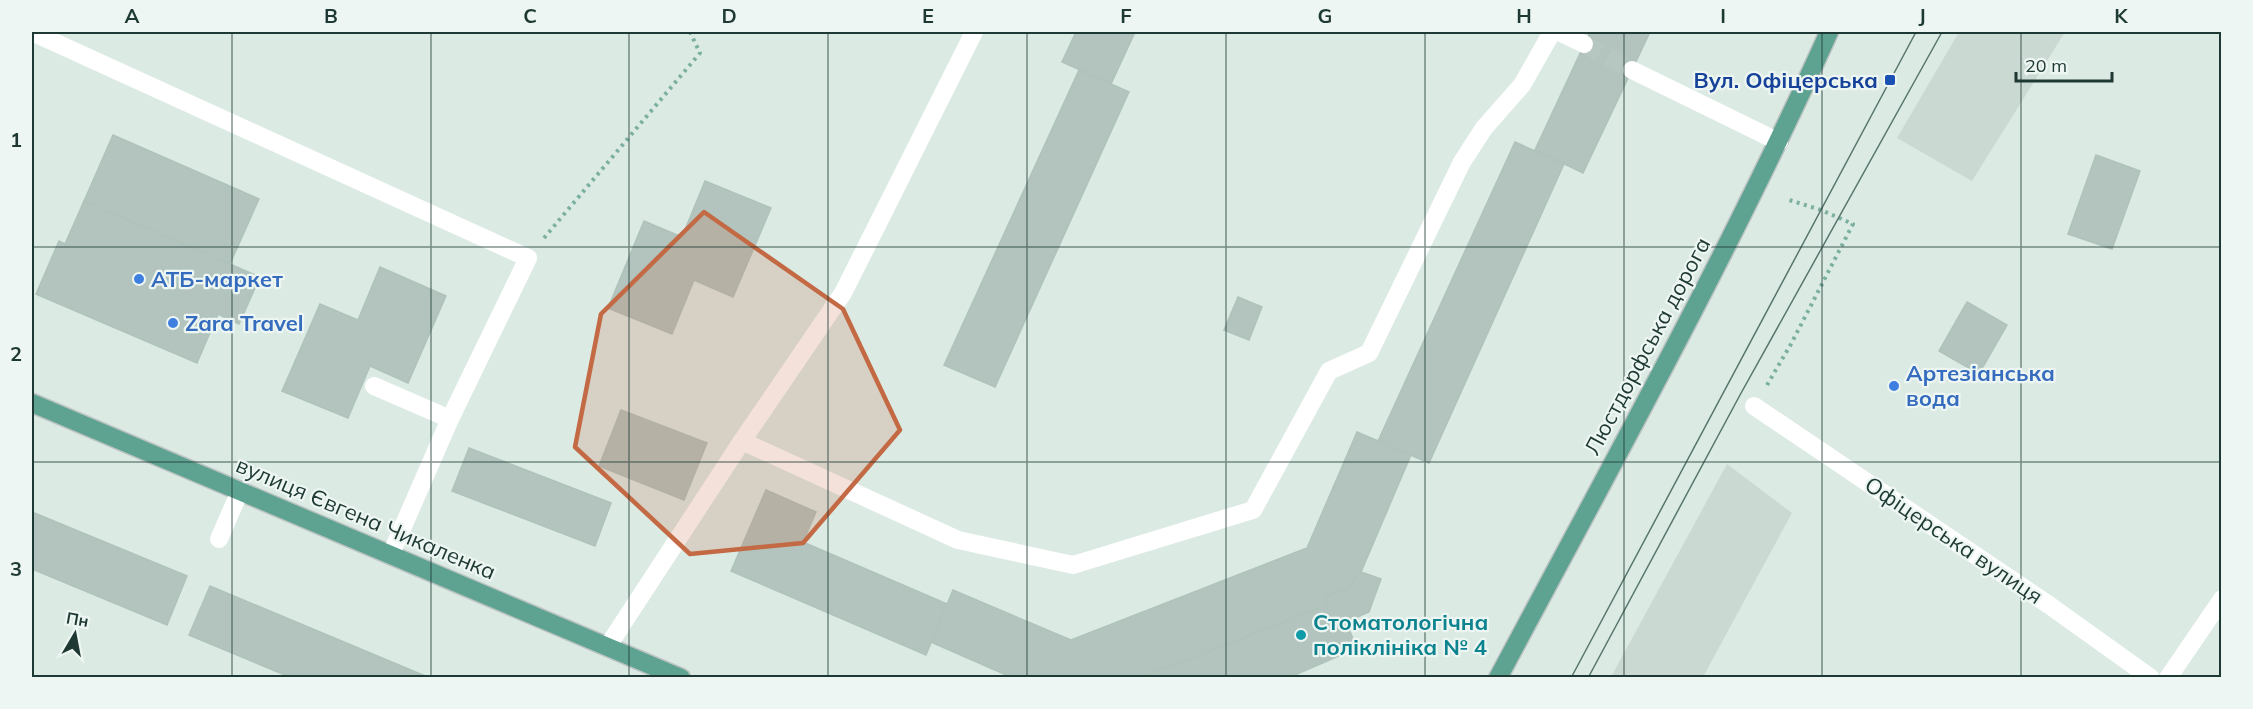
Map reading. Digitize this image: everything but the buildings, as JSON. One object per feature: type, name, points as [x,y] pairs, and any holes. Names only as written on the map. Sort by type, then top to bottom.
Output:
[{"type":"main road","name":"Люстдорфська дорога","points":[[1498,678],[1718,265],[1779,142],[1829,32]]},
{"type":"main road","name":"вулиця Євгена Чикаленка","points":[[32,403],[681,678]]},
{"type":"street","points":[[32,32],[528,258],[450,418],[391,554]]},
{"type":"street","points":[[608,646],[742,441],[843,293],[974,32]]},
{"type":"street","points":[[742,441],[958,540],[1073,565],[1253,510],[1329,371],[1369,353],[1462,162],[1484,128],[1522,85],[1552,32]]},
{"type":"street","points":[[1559,32],[1584,44]]},
{"type":"street","points":[[1632,70],[1779,142]]},
{"type":"street","points":[[374,386],[450,418]]},
{"type":"street","name":"Офіцерська вулиця","points":[[1754,406],[2049,605],[2151,678]]},
{"type":"street","points":[[219,539],[240,491]]},
{"type":"street","points":[[2168,678],[2222,599]]},
{"type":"path","points":[[528,258],[700,53],[690,32]]},
{"type":"path","points":[[1754,406],[1791,344],[1853,224],[1821,210],[1786,199]]},
{"type":"highlighted area","points":[[704,212],[843,309],[900,430],[803,543],[690,554],[575,447],[601,314]]},
{"type":"shaded area","points":[[1959,32],[2065,32],[1972,181],[1897,138]]},
{"type":"shaded area","points":[[1727,464],[1792,513],[1703,677],[1611,677]]},
{"type":"tunnel","points":[[1584,44],[1632,70]]},
{"type":"tram line","points":[[1571,678],[1916,32]]},
{"type":"tram line","points":[[1588,678],[1740,395],[1942,32]]},
{"type":"place","name":"Вул. Офіцерська","points":[[1890,80]]},
{"type":"place","name":"АТБ-маркет","points":[[139,279]]},
{"type":"place","name":"Zara Travel","points":[[173,323]]},
{"type":"place","name":"Артезіанська вода","points":[[1894,386]]},
{"type":"place","name":"Стоматологічна поліклініка № 4","points":[[1301,635]]}]
